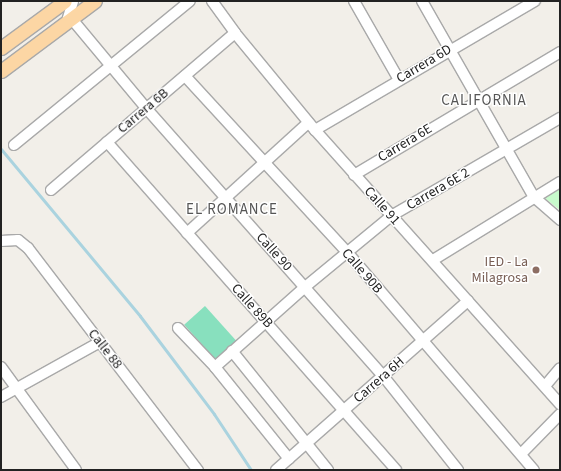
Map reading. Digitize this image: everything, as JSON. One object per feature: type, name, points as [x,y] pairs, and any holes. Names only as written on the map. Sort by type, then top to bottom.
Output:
[{"type":"main road","points":[[1,48],[65,1]]},
{"type":"main road","points":[[1,71],[95,1]]},
{"type":"street","points":[[69,20],[73,1]]},
{"type":"street","points":[[14,145],[190,1]]},
{"type":"street","name":"Calle 91","points":[[212,1],[235,33],[311,126],[391,216],[433,260],[560,404]]},
{"type":"street","points":[[354,1],[398,80]]},
{"type":"street","points":[[422,1],[534,197],[560,220]]},
{"type":"street","name":"Carrera 6D","points":[[187,233],[264,162],[311,126],[398,80],[535,1]]},
{"type":"street","name":"Calle 90","points":[[69,20],[384,377],[458,470]]},
{"type":"street","name":"Carrera 6B","points":[[51,190],[235,33]]},
{"type":"street","name":"Carrera 6E","points":[[354,175],[478,99],[560,52]]},
{"type":"street","name":"Calle 90B","points":[[185,76],[347,252],[534,470]]},
{"type":"street","name":"Carrera 6E 2","points":[[215,367],[305,287],[391,216],[560,118]]},
{"type":"street","name":"Calle 89B","points":[[107,142],[396,470]]},
{"type":"street","points":[[433,260],[560,182]]},
{"type":"street","name":"Calle 88","points":[[3,240],[18,240],[28,248],[198,470]]},
{"type":"street","name":"Carrera 6H","points":[[276,470],[384,377],[423,339],[468,301]]},
{"type":"street","points":[[178,328],[215,367],[289,459]]},
{"type":"street","points":[[1,398],[100,342]]},
{"type":"street","points":[[232,351],[328,470]]},
{"type":"street","points":[[1,367],[76,470]]},
{"type":"street","points":[[545,386],[560,368]]},
{"type":"street","points":[[521,454],[560,414]]},
{"type":"green space","points":[[560,186],[560,210],[542,196]]},
{"type":"green space","points":[[205,306],[236,341],[216,360],[184,325]]},
{"type":"waterway","points":[[1,149],[140,316],[214,414],[251,470]]},
{"type":"place","name":"IED - La Milagrosa","points":[[536,270]]},
{"type":"district","name":"CALIFORNIA","points":[[484,101]]},
{"type":"district","name":"EL ROMANCE","points":[[232,210]]}]
